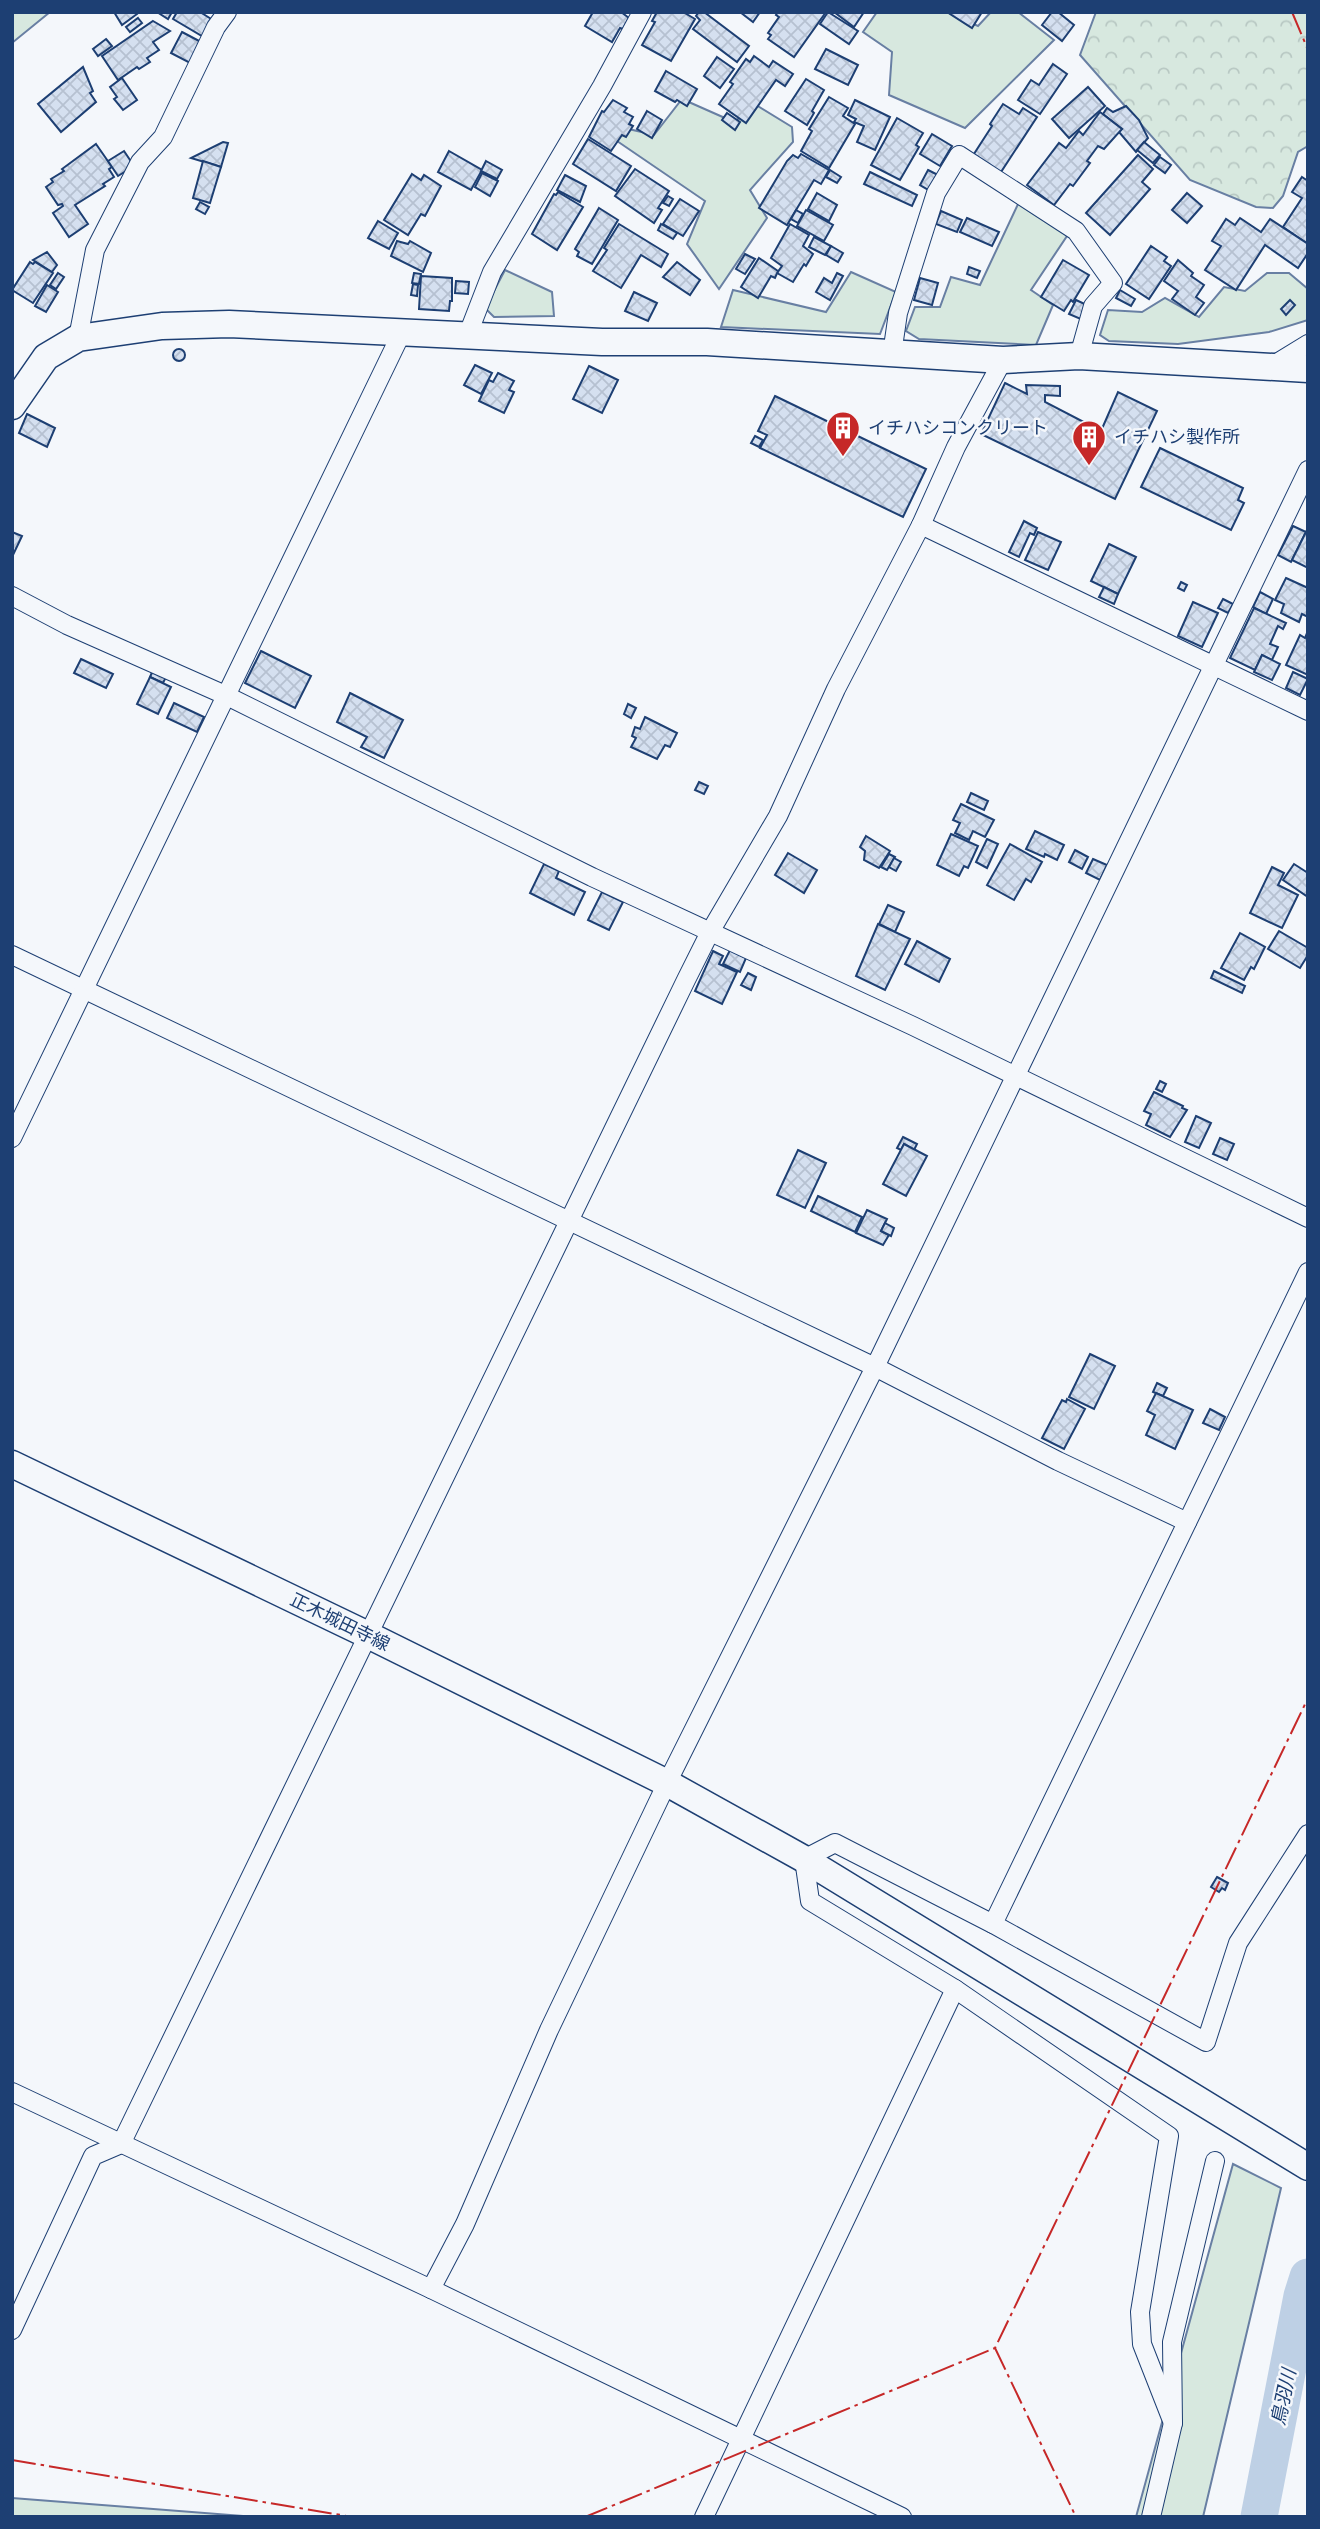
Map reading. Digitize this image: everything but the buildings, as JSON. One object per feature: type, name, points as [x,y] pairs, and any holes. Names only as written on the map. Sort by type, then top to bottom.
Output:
[{"type":"street","points":[[78,338],[96,250],[141,162],[163,137],[216,27],[227,12]]},
{"type":"street","points":[[468,334],[492,272],[602,86],[642,12]]},
{"type":"street","points":[[892,354],[898,313],[936,193],[959,155],[1076,232],[1114,283],[1093,306],[1079,356]]},
{"type":"street","points":[[12,406],[46,357],[78,338],[162,326],[229,324],[602,342],[707,342],[1003,359],[1079,356],[1308,369]]},
{"type":"street","points":[[12,1138],[401,332]]},
{"type":"street","points":[[1270,367],[1308,344]]},
{"type":"street","points":[[12,2330],[93,2156],[121,2144],[710,932],[778,816],[835,690],[1003,359]]},
{"type":"street","points":[[431,2289],[464,2224],[549,2030],[667,1783],[874,1367],[1308,470]]},
{"type":"street","points":[[921,525],[1308,710]]},
{"type":"street","points":[[12,596],[67,625],[225,695],[592,877],[1016,1076],[1308,1218]]},
{"type":"street","points":[[12,955],[874,1367],[1058,1461],[1187,1522]]},
{"type":"street","points":[[993,1924],[1308,1272]]},
{"type":"street","name":"正木城田寺線","points":[[12,1464],[368,1635],[667,1783],[804,1859],[1308,2167]]},
{"type":"street","points":[[1173,2423],[1142,2344],[1140,2312],[1169,2136],[956,1989],[810,1901],[804,1859],[835,1843],[993,1924],[1206,2042],[1238,1943],[1308,1834]]},
{"type":"street","points":[[704,2517],[956,1989]]},
{"type":"street","points":[[12,2091],[431,2289],[902,2517]]},
{"type":"street","points":[[1151,2517],[1173,2423],[1172,2342],[1215,2161]]},
{"type":"green space","points":[[12,12],[50,12],[12,43]]},
{"type":"green space","points":[[877,12],[947,12],[978,26],[991,12],[1018,12],[1054,40],[965,128],[889,95],[892,52],[863,32]]},
{"type":"green space","points":[[1096,12],[1308,12],[1308,146],[1298,152],[1283,196],[1273,208],[1256,207],[1190,180],[1080,55]]},
{"type":"green space","points":[[682,99],[734,122],[756,105],[792,127],[793,142],[750,190],[767,218],[719,289],[687,244],[705,201],[617,141],[624,128],[654,135]]},
{"type":"green space","points":[[1019,202],[1069,233],[1031,290],[1053,305],[1036,345],[919,339],[906,331],[915,307],[940,307],[951,277],[980,285]]},
{"type":"green space","points":[[505,270],[552,292],[554,316],[494,317],[485,308]]},
{"type":"green space","points":[[851,272],[896,292],[880,334],[721,327],[733,290],[826,312]]},
{"type":"green space","points":[[1267,273],[1289,273],[1308,289],[1308,320],[1269,332],[1178,344],[1109,341],[1100,335],[1108,310],[1142,312],[1165,298],[1199,317],[1224,287],[1245,291]]},
{"type":"green space","points":[[1233,2164],[1281,2188],[1203,2517],[1136,2517]]},
{"type":"green space","points":[[12,2498],[257,2517],[12,2517]]},
{"type":"waterway","name":"鳥羽川","points":[[1259,2517],[1308,2277]]},
{"type":"power","points":[[1292,12],[1308,50]]},
{"type":"power","points":[[585,2517],[995,2348],[1308,1698]]},
{"type":"power","points":[[995,2348],[1076,2517]]},
{"type":"power","points":[[12,2460],[353,2517]]},
{"type":"place","name":"イチハシコンクリート","points":[[843,458]]},
{"type":"place","name":"イチハシ製作所","points":[[1089,467]]}]
